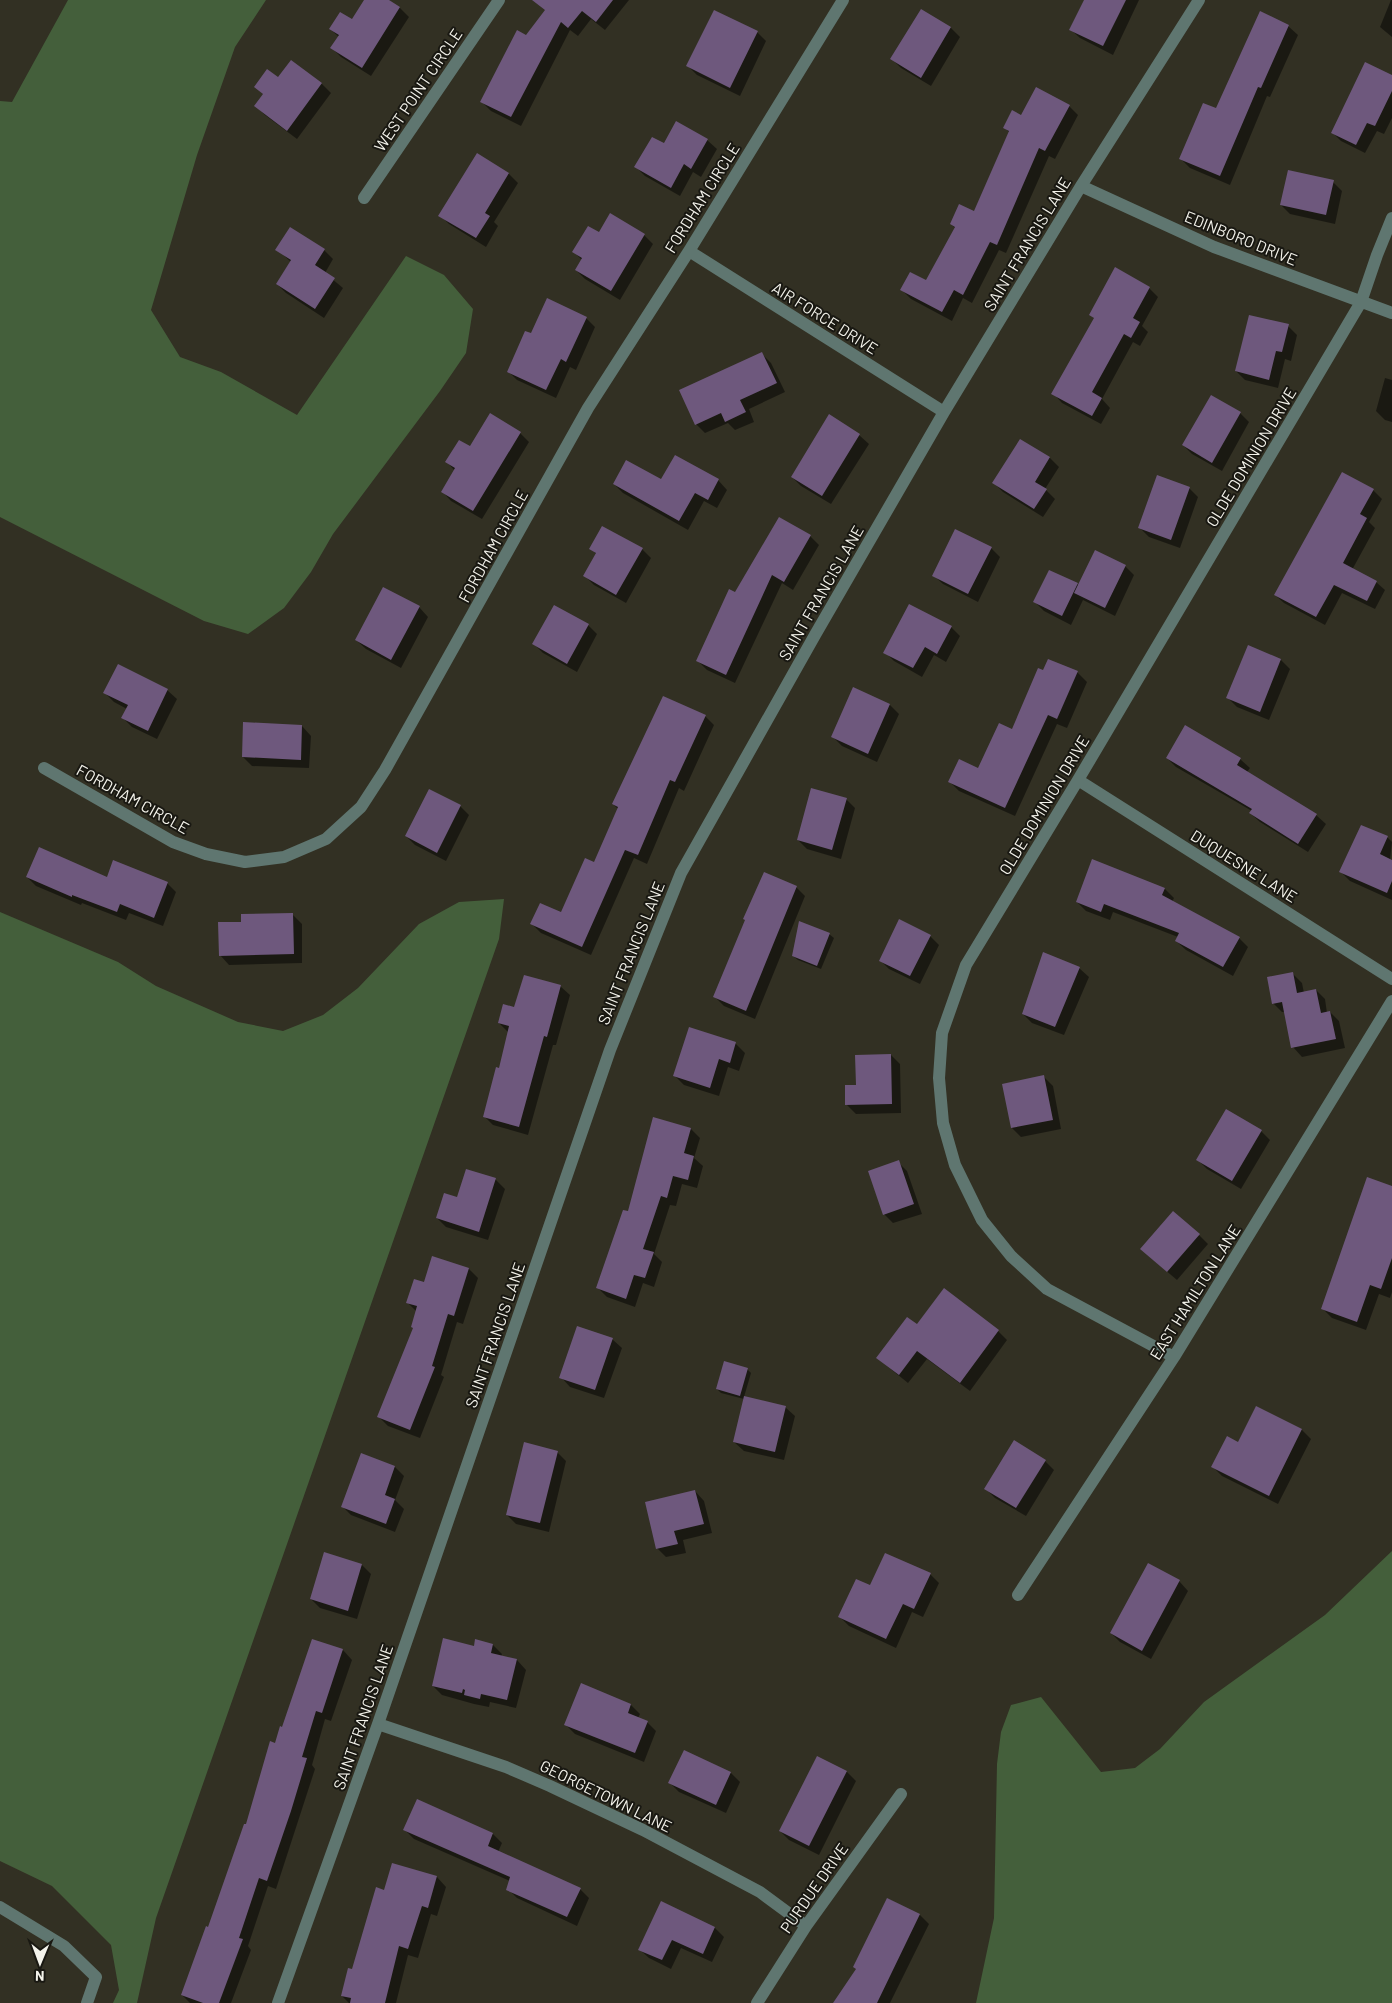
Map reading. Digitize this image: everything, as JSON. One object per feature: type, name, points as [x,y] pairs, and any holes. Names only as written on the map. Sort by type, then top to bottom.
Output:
[{"type":"street","name":"WEST POINT CIRCLE","points":[[364,198],[499,0]]},
{"type":"street","name":"FORDHAM CIRCLE","points":[[44,768],[173,842],[206,854],[245,862],[284,857],[326,839],[361,807],[385,770],[588,408],[689,251],[843,0]]},
{"type":"street","name":"SAINT FRANCIS LANE","points":[[278,2003],[378,1724],[610,1050],[681,873],[815,635],[944,412],[1081,186],[1199,0]]},
{"type":"street","name":"EDINBORO DRIVE","points":[[1081,186],[1214,247],[1392,313]]},
{"type":"street","name":"OLDE DOMINION DRIVE","points":[[1174,1356],[1047,1289],[1011,1256],[982,1220],[955,1165],[943,1123],[939,1078],[942,1033],[966,965],[1078,780],[1361,302],[1392,218]]},
{"type":"street","name":"AIR FORCE DRIVE","points":[[689,251],[944,412]]},
{"type":"street","name":"DUQUESNE LANE","points":[[1078,780],[1392,979]]},
{"type":"street","name":"EAST HAMILTON LANE","points":[[1018,1594],[1174,1356],[1392,1002]]},
{"type":"street","name":"GEORGETOWN LANE","points":[[378,1724],[506,1767],[550,1786],[643,1830],[760,1892],[806,1926]]},
{"type":"street","name":"PURDUE DRIVE","points":[[757,2003],[806,1926],[901,1794]]},
{"type":"street","points":[[0,1907],[64,1946],[96,1976],[87,2003]]},
{"type":"green space","points":[[68,0],[266,0],[235,47],[197,155],[151,310],[180,357],[221,372],[297,415],[406,256],[444,275],[473,309],[466,353],[440,391],[333,534],[311,572],[284,608],[248,634],[204,621],[0,517],[0,101],[12,102]]},
{"type":"green space","points":[[504,899],[499,939],[156,1918],[137,2003],[113,2003],[119,1990],[111,1945],[52,1886],[0,1861],[0,912],[118,962],[156,986],[238,1022],[283,1031],[323,1015],[358,988],[419,924],[459,902]]},
{"type":"green space","points":[[1392,1551],[1392,2003],[976,2003],[994,1918],[997,1764],[1001,1732],[1011,1705],[1041,1697],[1101,1772],[1135,1768],[1160,1749],[1204,1702],[1325,1615]]},
{"type":"building","points":[[364,0],[389,0],[400,7],[362,68],[330,48],[339,35],[329,29],[340,12],[352,19]]},
{"type":"building","points":[[532,0],[613,0],[596,22],[582,11],[568,28],[561,22],[511,117],[480,102],[517,30],[526,35],[545,10]]},
{"type":"building","points":[[1084,0],[1126,0],[1103,46],[1069,30]]},
{"type":"building","points":[[921,9],[951,27],[921,78],[890,59]]},
{"type":"building","points":[[714,10],[758,31],[730,88],[686,66]]},
{"type":"building","points":[[1260,11],[1289,25],[1261,88],[1258,87],[1220,176],[1179,159],[1203,103],[1216,108]]},
{"type":"building","points":[[291,60],[322,83],[287,131],[254,106],[263,94],[254,87],[267,69],[278,77]]},
{"type":"building","points":[[1365,62],[1392,75],[1392,91],[1375,126],[1367,123],[1356,145],[1331,133]]},
{"type":"building","points":[[1036,87],[1070,105],[1045,151],[1039,148],[997,245],[990,242],[963,295],[954,290],[942,312],[900,290],[910,272],[926,280],[955,227],[950,224],[959,204],[974,211],[1009,131],[1003,128],[1012,110],[1021,115]]},
{"type":"building","points":[[676,121],[708,139],[691,169],[684,164],[671,188],[634,167],[652,137],[664,143]]},
{"type":"building","points":[[477,153],[509,173],[485,213],[490,216],[476,238],[438,216]]},
{"type":"building","points":[[1288,170],[1334,180],[1326,215],[1280,205]]},
{"type":"building","points":[[610,213],[645,234],[611,291],[575,270],[582,258],[572,252],[588,226],[599,232]]},
{"type":"building","points":[[290,227],[325,249],[315,265],[335,278],[315,309],[276,284],[291,260],[275,250]]},
{"type":"building","points":[[1115,267],[1150,287],[1133,318],[1140,322],[1131,338],[1124,334],[1092,392],[1102,398],[1092,416],[1051,394],[1094,318],[1089,315]]},
{"type":"building","points":[[547,298],[587,317],[566,362],[561,359],[546,390],[507,372],[525,331],[531,333]]},
{"type":"building","points":[[1249,315],[1289,324],[1282,352],[1276,351],[1269,380],[1235,371]]},
{"type":"building","points":[[762,352],[777,383],[740,400],[746,412],[725,422],[721,413],[695,425],[679,390]]},
{"type":"building","points":[[1211,395],[1241,412],[1212,463],[1182,445]]},
{"type":"building","points":[[490,413],[521,432],[473,511],[441,492],[455,468],[445,462],[459,440],[470,446]]},
{"type":"building","points":[[829,414],[860,434],[822,496],[791,477]]},
{"type":"building","points":[[1020,439],[1050,457],[1035,482],[1047,489],[1034,509],[992,483]]},
{"type":"building","points":[[675,455],[719,479],[708,500],[695,493],[679,521],[613,484],[626,460],[661,479]]},
{"type":"building","points":[[1342,472],[1374,489],[1360,514],[1367,518],[1343,563],[1377,581],[1367,601],[1334,585],[1316,617],[1274,595]]},
{"type":"building","points":[[1157,475],[1190,487],[1171,540],[1138,528]]},
{"type":"building","points":[[779,517],[811,535],[784,582],[772,575],[726,675],[696,661],[729,589],[735,592]]},
{"type":"building","points":[[602,526],[643,548],[616,595],[583,576],[596,553],[589,549]]},
{"type":"building","points":[[955,529],[992,547],[968,594],[932,576]]},
{"type":"building","points":[[1095,550],[1126,565],[1105,608],[1074,593]]},
{"type":"building","points":[[1049,570],[1078,583],[1062,616],[1033,602]]},
{"type":"building","points":[[383,587],[420,606],[391,660],[355,640]]},
{"type":"building","points":[[909,604],[952,626],[937,654],[925,647],[913,668],[883,653]]},
{"type":"building","points":[[554,605],[589,624],[567,664],[532,644]]},
{"type":"building","points":[[1248,645],[1281,659],[1260,712],[1226,698]]},
{"type":"building","points":[[1048,659],[1078,671],[1057,719],[1048,715],[1005,808],[948,782],[959,759],[978,768],[999,723],[1012,729],[1038,668],[1043,670]]},
{"type":"building","points":[[118,664],[168,689],[148,731],[121,718],[128,705],[103,693]]},
{"type":"building","points":[[853,687],[890,704],[868,754],[831,737]]},
{"type":"building","points":[[663,696],[706,715],[675,782],[670,780],[638,855],[625,850],[582,947],[530,924],[540,903],[561,912],[585,858],[594,862],[618,807],[612,804]]},
{"type":"building","points":[[243,722],[302,725],[301,760],[242,757]]},
{"type":"building","points":[[1185,725],[1241,758],[1237,765],[1317,814],[1298,844],[1249,813],[1252,809],[1166,758]]},
{"type":"building","points":[[811,788],[847,798],[832,850],[797,840]]},
{"type":"building","points":[[429,789],[461,805],[437,853],[405,836]]},
{"type":"building","points":[[1361,825],[1388,836],[1380,854],[1392,860],[1392,881],[1387,893],[1339,872]]},
{"type":"building","points":[[39,847],[107,877],[113,860],[168,882],[154,918],[120,904],[117,912],[72,895],[72,897],[26,877]]},
{"type":"building","points":[[1092,859],[1165,888],[1162,895],[1240,937],[1223,967],[1175,941],[1179,933],[1104,904],[1101,912],[1076,902]]},
{"type":"building","points":[[764,872],[797,886],[746,1011],[713,997],[745,920],[743,919]]},
{"type":"building","points":[[293,913],[294,954],[219,956],[218,922],[241,922],[241,914]]},
{"type":"building","points":[[899,919],[931,935],[910,976],[879,961]]},
{"type":"building","points":[[799,921],[830,933],[817,966],[792,956]]},
{"type":"building","points":[[1043,952],[1080,967],[1055,1027],[1022,1014]]},
{"type":"building","points":[[1293,972],[1297,993],[1316,989],[1321,1013],[1330,1011],[1336,1039],[1291,1048],[1282,1002],[1272,1004],[1267,977]]},
{"type":"building","points":[[524,975],[561,985],[547,1037],[544,1036],[519,1127],[483,1117],[496,1067],[499,1068],[509,1026],[498,1023],[503,1004],[514,1007]]},
{"type":"building","points":[[689,1027],[736,1042],[730,1063],[719,1059],[710,1088],[673,1076]]},
{"type":"building","points":[[891,1054],[892,1104],[845,1105],[845,1085],[856,1085],[855,1055]]},
{"type":"building","points":[[1044,1075],[1053,1120],[1011,1128],[1002,1084]]},
{"type":"building","points":[[1226,1109],[1262,1130],[1232,1181],[1196,1160]]},
{"type":"building","points":[[653,1117],[691,1128],[684,1153],[694,1156],[688,1180],[673,1176],[667,1198],[661,1196],[643,1249],[654,1252],[645,1278],[634,1275],[626,1299],[596,1288],[623,1210],[628,1211]]},
{"type":"building","points":[[899,1160],[914,1204],[883,1215],[868,1171]]},
{"type":"building","points":[[466,1169],[496,1178],[479,1232],[436,1218],[444,1193],[457,1197]]},
{"type":"building","points":[[1367,1177],[1392,1186],[1392,1258],[1381,1289],[1370,1285],[1357,1322],[1321,1309]]},
{"type":"building","points":[[1173,1211],[1200,1234],[1167,1272],[1140,1249]]},
{"type":"building","points":[[432,1256],[469,1268],[454,1316],[448,1314],[432,1366],[435,1367],[410,1430],[377,1417],[413,1328],[411,1327],[417,1306],[406,1303],[414,1279],[424,1282]]},
{"type":"building","points":[[944,1288],[999,1330],[960,1383],[917,1351],[899,1375],[876,1358],[907,1317],[917,1324]]},
{"type":"building","points":[[577,1326],[613,1338],[595,1390],[559,1378]]},
{"type":"building","points":[[724,1361],[748,1368],[740,1396],[716,1389]]},
{"type":"building","points":[[744,1396],[786,1406],[775,1452],[733,1442]]},
{"type":"building","points":[[1256,1406],[1302,1429],[1269,1496],[1211,1467],[1227,1436],[1238,1442]]},
{"type":"building","points":[[1014,1440],[1046,1460],[1016,1508],[984,1489]]},
{"type":"building","points":[[524,1442],[558,1451],[540,1523],[506,1515]]},
{"type":"building","points":[[361,1453],[395,1466],[385,1495],[395,1499],[386,1524],[341,1507]]},
{"type":"building","points":[[695,1490],[704,1524],[674,1531],[678,1544],[656,1549],[645,1502]]},
{"type":"building","points":[[324,1552],[362,1564],[348,1611],[310,1599]]},
{"type":"building","points":[[885,1553],[931,1573],[914,1609],[903,1604],[886,1639],[838,1617],[856,1579],[870,1585]]},
{"type":"building","points":[[1148,1563],[1180,1580],[1142,1651],[1110,1633]]},
{"type":"building","points":[[443,1638],[474,1646],[475,1639],[493,1644],[491,1653],[517,1659],[507,1700],[481,1694],[480,1699],[464,1695],[465,1690],[463,1689],[462,1693],[432,1686]]},
{"type":"building","points":[[312,1639],[343,1649],[322,1713],[316,1711],[302,1757],[307,1758],[291,1811],[267,1881],[259,1878],[239,1938],[243,1939],[219,2003],[203,2003],[181,1995],[206,1926],[208,1927],[244,1824],[246,1824],[270,1741],[275,1743],[280,1726],[282,1727]]},
{"type":"building","points":[[581,1683],[631,1704],[628,1713],[648,1721],[635,1753],[564,1725]]},
{"type":"building","points":[[684,1750],[731,1772],[716,1805],[668,1783]]},
{"type":"building","points":[[817,1756],[847,1771],[809,1846],[779,1831]]},
{"type":"building","points":[[417,1799],[493,1833],[488,1846],[581,1888],[567,1917],[506,1890],[510,1877],[403,1830]]},
{"type":"building","points":[[392,1863],[437,1876],[428,1908],[422,1906],[408,1949],[399,1946],[385,2003],[350,2003],[351,1998],[341,1996],[348,1968],[352,1969],[376,1887],[384,1890]]},
{"type":"building","points":[[887,1898],[920,1914],[877,2003],[833,2003],[856,1969],[853,1967]]},
{"type":"building","points":[[661,1901],[715,1927],[703,1954],[672,1940],[662,1960],[638,1950]]}]
